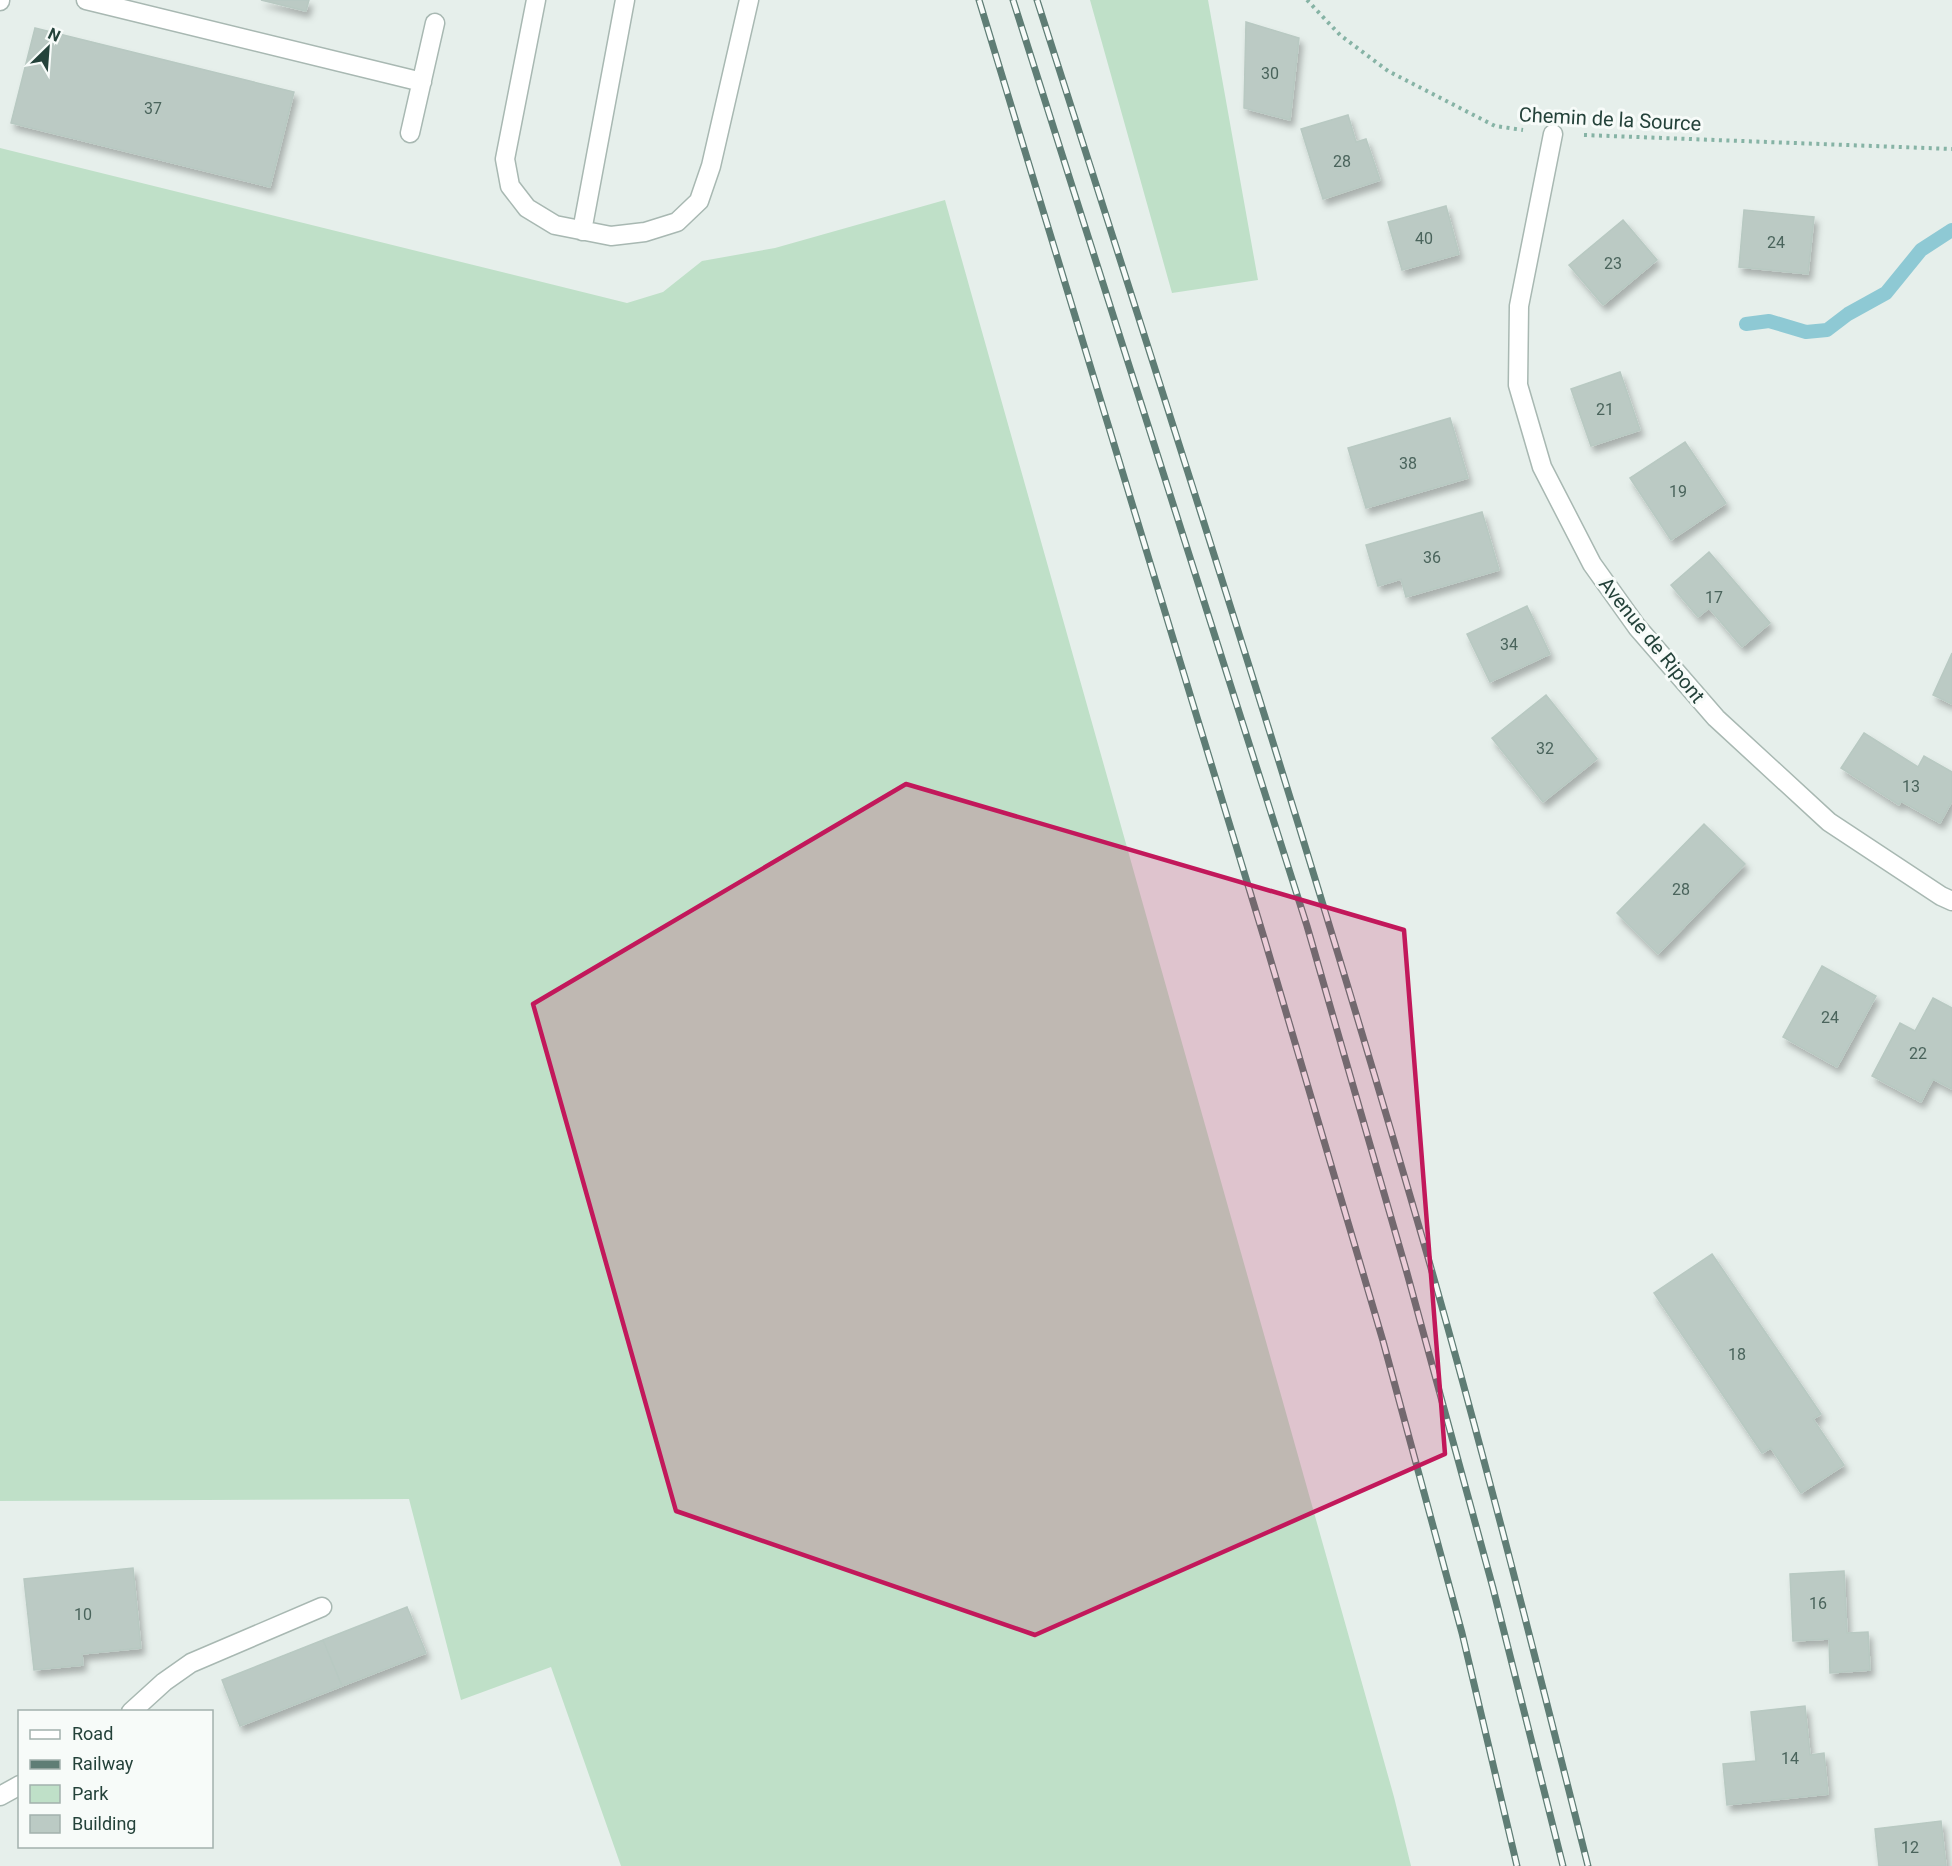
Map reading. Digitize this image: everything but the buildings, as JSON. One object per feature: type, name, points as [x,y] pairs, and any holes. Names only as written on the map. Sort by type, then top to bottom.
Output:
[{"type":"street","points":[[86,0],[422,82]]},
{"type":"street","points":[[536,0],[505,159],[510,186],[526,208],[555,225],[611,236],[645,232],[677,222],[699,201],[711,166],[748,0]]},
{"type":"street","points":[[582,231],[625,0]]},
{"type":"street","points":[[410,134],[435,23]]},
{"type":"street","name":"Avenue de Ripont","points":[[1553,134],[1519,306],[1518,385],[1542,467],[1587,554],[1637,627],[1716,718],[1829,822],[1952,901]]},
{"type":"street","points":[[132,1710],[164,1682],[191,1663],[322,1607]]},
{"type":"street","points":[[0,1796],[18,1786]]},
{"type":"path","name":"Chemin de la Source","points":[[1307,0],[1340,35],[1388,71],[1494,126],[1553,134],[1952,149]]},
{"type":"highlighted area","points":[[906,784],[1404,930],[1445,1454],[1035,1635],[676,1511],[533,1004]]},
{"type":"green space","points":[[1090,0],[1208,0],[1258,280],[1172,293]]},
{"type":"green space","points":[[0,148],[627,303],[663,292],[702,261],[775,248],[945,200],[1394,1797],[1411,1866],[621,1866],[551,1667],[461,1700],[409,1499],[0,1501]]},
{"type":"waterway","points":[[1746,324],[1769,321],[1806,332],[1827,330],[1848,314],[1886,293],[1921,250],[1952,230]]},
{"type":"railway","points":[[979,0],[1265,941],[1383,1341],[1462,1633],[1517,1866]]},
{"type":"railway","points":[[1013,0],[1307,926],[1407,1273],[1493,1588],[1563,1866]]},
{"type":"railway","points":[[1037,0],[1238,629],[1383,1103],[1471,1412],[1588,1866]]}]
